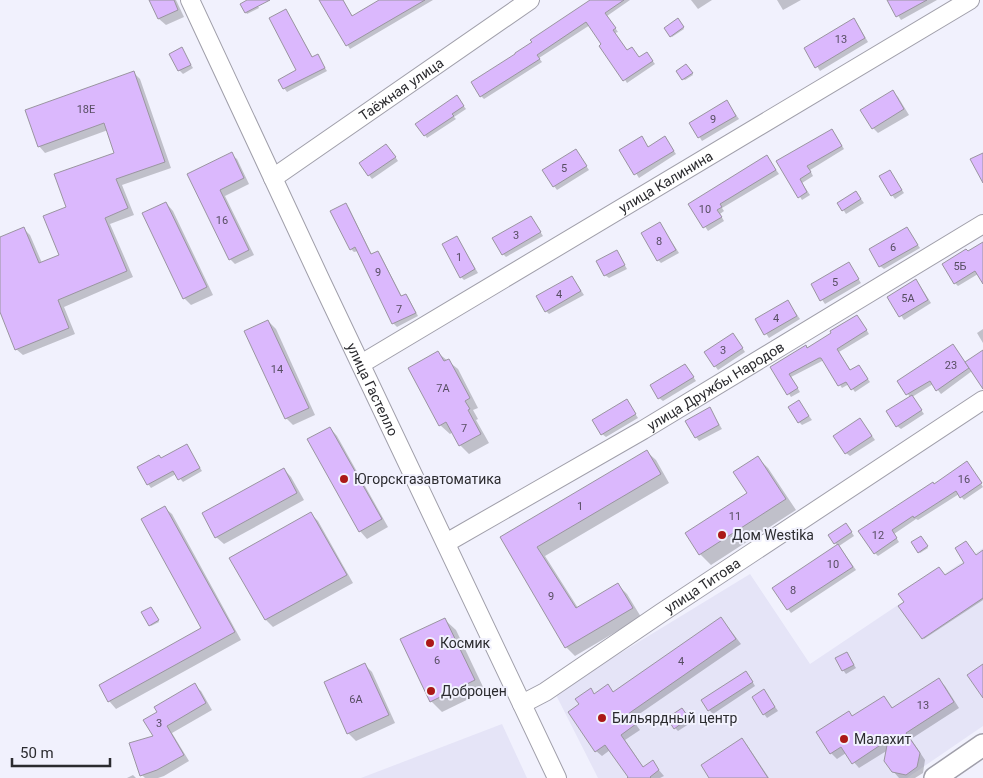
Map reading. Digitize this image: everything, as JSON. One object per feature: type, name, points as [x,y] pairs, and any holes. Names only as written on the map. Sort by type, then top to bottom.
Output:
[{"type":"main road","points":[[935,778],[983,745]]},
{"type":"street","name":"улица Гастелло","points":[[190,0],[558,778]]},
{"type":"street","name":"Таёжная улица","points":[[273,178],[530,0]]},
{"type":"street","name":"улица Калинина","points":[[361,364],[970,0]]},
{"type":"street","name":"улица Дружбы Народов","points":[[446,543],[643,430],[983,224]]},
{"type":"street","name":"улица Титова","points":[[522,704],[545,692],[668,608],[983,400]]},
{"type":"shaded area","points":[[983,548],[983,726],[907,778],[598,778],[555,693],[750,574],[810,664]]},
{"type":"shaded area","points":[[502,724],[527,778],[361,778]]},
{"type":"building","points":[[149,0],[174,0],[178,10],[158,19]]},
{"type":"building","points":[[247,0],[270,0],[245,13],[240,4]]},
{"type":"building","points":[[319,0],[343,0],[352,16],[379,0],[425,0],[346,46]]},
{"type":"building","points":[[590,0],[624,0],[605,13],[616,28],[613,30],[627,50],[632,47],[639,57],[647,52],[653,61],[623,81],[599,46],[601,44],[586,22],[537,55],[540,59],[480,97],[471,82],[515,54],[532,42],[530,40]]},
{"type":"building","points":[[887,0],[927,0],[896,17]]},
{"type":"building","points":[[286,9],[312,57],[318,54],[325,68],[283,89],[278,80],[296,70],[269,18]]},
{"type":"building","points":[[678,18],[684,27],[670,37],[664,28]]},
{"type":"building","points":[[854,18],[865,38],[815,68],[804,48]]},
{"type":"building","points":[[182,47],[191,65],[178,71],[169,54]]},
{"type":"building","points":[[686,64],[693,73],[682,80],[676,71]]},
{"type":"building","points":[[134,71],[165,162],[116,179],[128,208],[105,218],[127,271],[58,300],[69,328],[15,350],[0,312],[0,237],[24,227],[39,263],[59,255],[43,216],[66,207],[54,174],[114,153],[104,123],[38,147],[25,110]]},
{"type":"building","points":[[893,90],[904,109],[872,129],[860,110]]},
{"type":"building","points":[[457,95],[464,106],[452,114],[454,116],[424,136],[415,124]]},
{"type":"building","points":[[727,100],[736,116],[698,138],[689,123]]},
{"type":"building","points":[[832,129],[842,146],[807,166],[811,172],[800,179],[807,192],[798,198],[776,161]]},
{"type":"building","points":[[642,136],[648,147],[665,136],[674,151],[634,175],[619,150]]},
{"type":"building","points":[[386,144],[396,157],[368,176],[359,163]]},
{"type":"building","points":[[576,149],[587,166],[553,187],[542,170]]},
{"type":"building","points":[[232,152],[244,178],[220,190],[249,250],[229,260],[187,174]]},
{"type":"building","points":[[983,153],[983,183],[970,159]]},
{"type":"building","points":[[767,155],[776,170],[720,204],[722,207],[717,210],[722,217],[703,228],[688,204]]},
{"type":"building","points":[[890,170],[902,190],[891,196],[879,176]]},
{"type":"building","points":[[856,191],[861,199],[842,211],[837,203]]},
{"type":"building","points":[[166,202],[207,287],[183,299],[142,213]]},
{"type":"building","points":[[346,203],[371,254],[378,251],[401,296],[406,294],[416,313],[392,324],[355,247],[350,250],[330,211]]},
{"type":"building","points":[[531,216],[541,232],[502,255],[492,238]]},
{"type":"building","points":[[660,222],[676,250],[657,261],[641,233]]},
{"type":"building","points":[[907,227],[918,245],[879,267],[869,249]]},
{"type":"building","points":[[457,236],[475,269],[460,278],[442,244]]},
{"type":"building","points":[[983,242],[983,284],[975,271],[954,284],[942,264],[966,249],[968,251]]},
{"type":"building","points":[[617,250],[625,265],[604,276],[596,261]]},
{"type":"building","points":[[849,262],[859,279],[820,301],[811,284]]},
{"type":"building","points":[[572,276],[581,291],[545,312],[536,296]]},
{"type":"building","points":[[916,279],[928,300],[899,317],[887,297]]},
{"type":"building","points":[[788,300],[797,316],[764,335],[755,319]]},
{"type":"building","points":[[857,315],[867,330],[837,349],[850,370],[859,365],[868,379],[851,390],[846,382],[838,386],[821,358],[819,358],[789,374],[798,388],[787,395],[770,367],[806,345],[807,348],[831,333],[830,331]]},
{"type":"building","points":[[268,320],[309,408],[285,419],[244,331]]},
{"type":"building","points":[[733,333],[743,348],[714,367],[704,352]]},
{"type":"building","points":[[953,344],[969,368],[936,391],[930,381],[906,395],[897,381]]},
{"type":"building","points":[[983,350],[983,389],[965,362]]},
{"type":"building","points":[[438,351],[444,361],[449,359],[470,398],[465,401],[481,434],[459,446],[446,422],[439,426],[408,368]]},
{"type":"building","points":[[685,364],[694,377],[658,399],[650,385]]},
{"type":"building","points":[[912,395],[922,410],[896,427],[886,411]]},
{"type":"building","points":[[627,399],[636,414],[601,435],[592,420]]},
{"type":"building","points":[[799,400],[809,416],[798,423],[788,407]]},
{"type":"building","points":[[710,407],[719,425],[695,438],[685,421]]},
{"type":"building","points":[[860,418],[872,436],[845,454],[833,436]]},
{"type":"building","name":"Югорскгазавтоматика","points":[[330,427],[382,519],[359,532],[307,439]]},
{"type":"building","points":[[187,444],[200,468],[178,480],[173,471],[147,485],[137,467],[159,455],[161,458]]},
{"type":"building","points":[[647,450],[661,474],[537,547],[576,608],[618,583],[633,608],[565,648],[500,537]]},
{"type":"building","points":[[758,456],[786,499],[699,555],[685,533],[747,493],[733,472]]},
{"type":"building","points":[[967,461],[982,483],[960,498],[956,491],[914,518],[913,516],[892,530],[897,538],[874,554],[858,531],[933,482],[934,484]]},
{"type":"building","points":[[284,468],[297,493],[215,538],[202,513]]},
{"type":"building","points":[[165,506],[235,632],[108,702],[99,685],[201,628],[141,519]]},
{"type":"building","points":[[311,512],[347,575],[265,620],[229,558]]},
{"type":"building","points":[[846,523],[852,532],[834,544],[828,535]]},
{"type":"building","points":[[921,536],[928,546],[918,553],[911,542]]},
{"type":"building","points":[[966,541],[976,555],[983,550],[983,598],[922,639],[898,606],[904,602],[898,594],[939,567],[945,575],[964,563],[955,548]]},
{"type":"building","points":[[838,544],[853,567],[787,610],[772,588]]},
{"type":"building","points":[[151,607],[159,620],[149,626],[141,612]]},
{"type":"building","points":[[721,617],[736,639],[628,714],[636,724],[621,735],[643,767],[653,760],[659,770],[651,778],[627,778],[605,745],[595,752],[568,712],[579,704],[575,699],[591,688],[594,694],[608,684],[613,692]]},
{"type":"building","points":[[445,618],[475,680],[430,702],[400,639]]},
{"type":"building","points":[[847,652],[854,665],[842,671],[835,658]]},
{"type":"building","points":[[365,663],[389,715],[347,734],[324,682]]},
{"type":"building","points":[[983,664],[983,698],[967,675]]},
{"type":"building","points":[[746,671],[753,682],[708,711],[701,700]]},
{"type":"building","points":[[939,678],[954,702],[906,733],[920,753],[917,767],[906,775],[892,772],[884,761],[888,740],[852,764],[841,747],[830,754],[816,732],[849,711],[852,716],[884,696],[892,708]]},
{"type":"building","points":[[195,683],[206,703],[167,726],[184,755],[157,770],[140,776],[129,743],[153,736],[143,720],[157,712],[154,707]]},
{"type":"building","points":[[764,689],[775,707],[763,715],[752,697]]},
{"type":"building","points":[[682,708],[689,718],[674,729],[667,718]]},
{"type":"building","points":[[742,738],[768,778],[709,778],[701,765]]},
{"type":"place","name":"Югорскгазавтоматика","points":[[344,479]]},
{"type":"place","name":"Дом Westika","points":[[722,535]]},
{"type":"place","name":"Космик","points":[[430,643]]},
{"type":"place","name":"Доброцен","points":[[431,691]]},
{"type":"place","name":"Бильярдный центр","points":[[602,718]]},
{"type":"place","name":"Малахит","points":[[844,739]]}]
